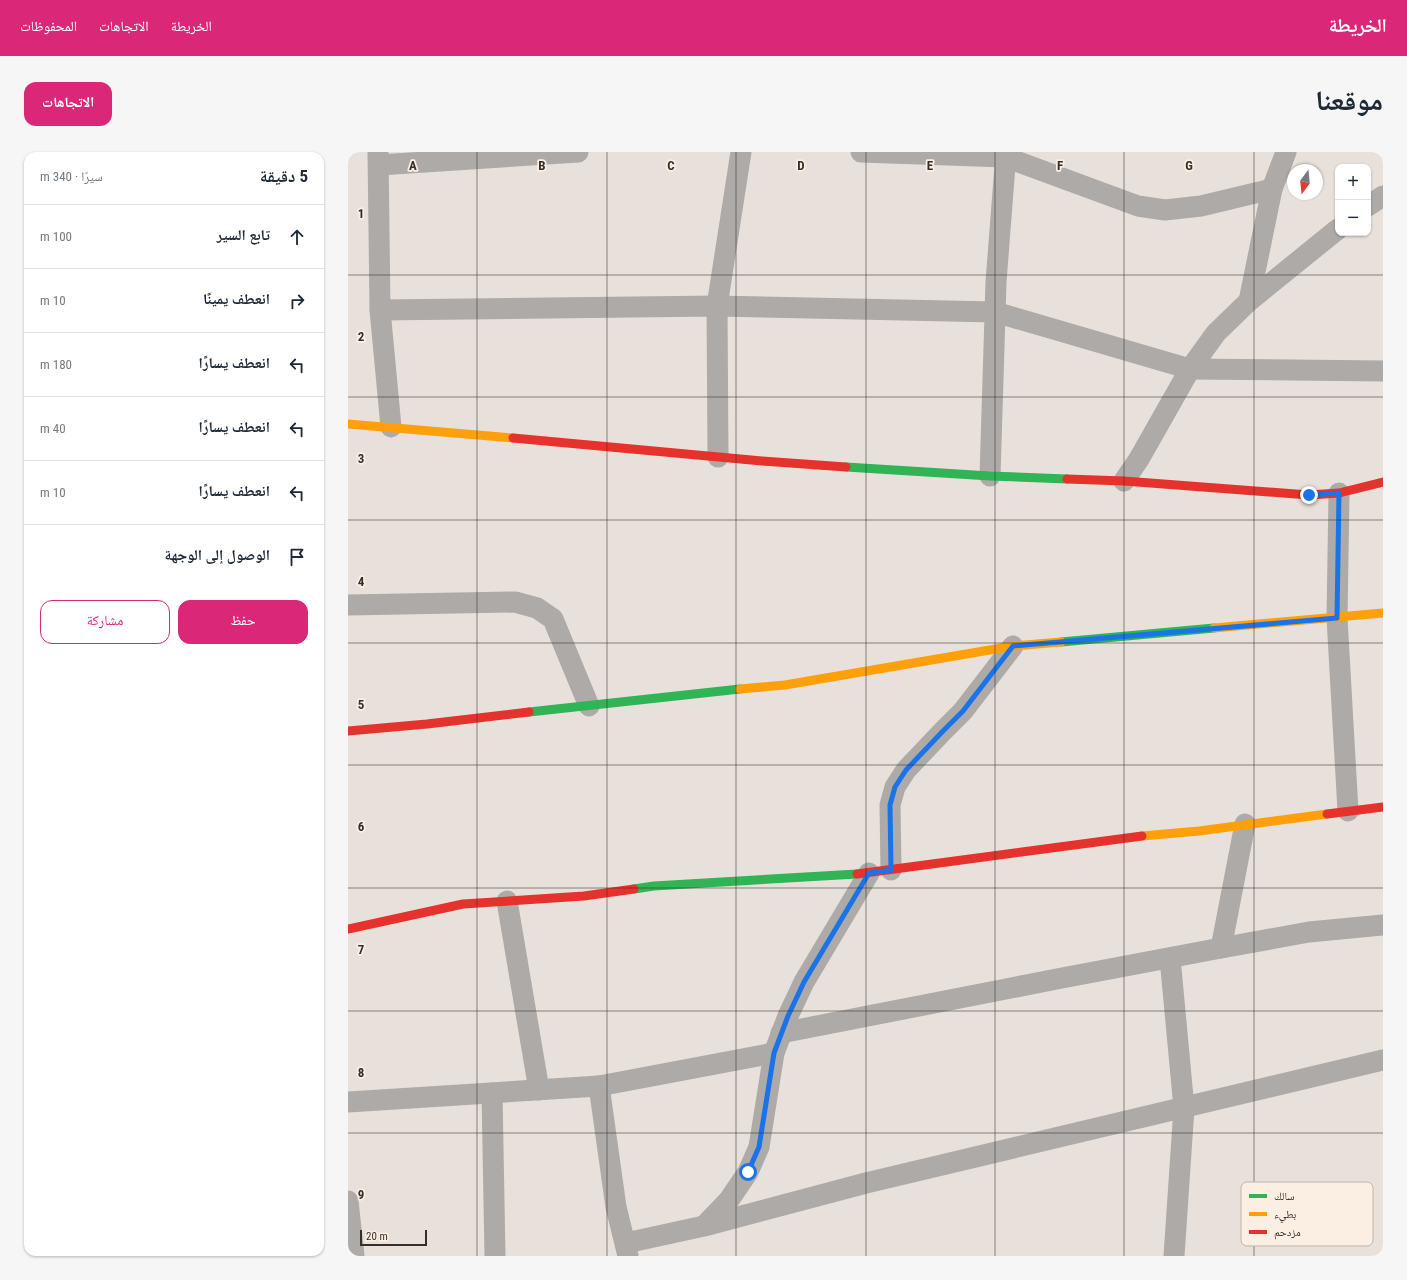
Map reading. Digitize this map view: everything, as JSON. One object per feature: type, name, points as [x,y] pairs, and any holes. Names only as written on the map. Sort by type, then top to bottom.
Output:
[{"type":"street","points":[[391,427],[380,310],[378,159],[578,152]]},
{"type":"street","points":[[718,457],[717,306],[741,152]]},
{"type":"street","points":[[861,152],[1005,154],[1138,206],[1165,210],[1201,206],[1272,189]]},
{"type":"street","points":[[1249,301],[1272,189],[1286,152]]},
{"type":"street","points":[[990,476],[995,312],[1005,154]]},
{"type":"street","points":[[1371,204],[1383,196]]},
{"type":"street","points":[[1124,481],[1140,460],[1190,369],[1216,333],[1249,301],[1335,231]]},
{"type":"street","points":[[380,310],[717,306],[995,312],[1190,369],[1383,371]]},
{"type":"street","points":[[348,424],[762,461],[990,476],[1124,481],[1309,495],[1339,493],[1383,482]]},
{"type":"street","points":[[1339,493],[1337,618],[1348,811]]},
{"type":"street","points":[[348,605],[514,602],[537,608],[553,619],[589,706]]},
{"type":"street","points":[[348,731],[427,724],[785,685],[1013,646],[1383,613]]},
{"type":"street","points":[[891,870],[890,805],[895,787],[906,770],[963,711],[1013,646]]},
{"type":"street","points":[[348,929],[464,904],[584,896],[654,886],[869,873],[1159,834],[1199,831],[1383,807]]},
{"type":"street","points":[[1220,948],[1245,824]]},
{"type":"street","points":[[704,1226],[729,1200],[748,1172],[759,1147],[774,1053],[781,1033],[804,982],[869,873]]},
{"type":"street","points":[[507,901],[539,1090]]},
{"type":"street","points":[[781,1033],[1054,979],[1309,932],[1383,925]]},
{"type":"street","points":[[1170,958],[1184,1108],[1174,1256]]},
{"type":"street","points":[[348,1102],[599,1086],[774,1053]]},
{"type":"street","points":[[599,1086],[616,1207],[627,1250],[704,1226],[866,1183],[1383,1060]]},
{"type":"street","points":[[492,1093],[494,1256]]},
{"type":"street","points":[[348,1201],[354,1256]]},
{"type":"traffic: fast","points":[[846,467],[1067,479]]},
{"type":"traffic: fast","points":[[1061,642],[1214,628]]},
{"type":"traffic: fast","points":[[529,712],[740,689]]},
{"type":"traffic: fast","points":[[634,889],[654,886],[857,874]]},
{"type":"traffic: slow","points":[[348,424],[513,438]]},
{"type":"traffic: slow","points":[[1214,628],[1383,613]]},
{"type":"traffic: slow","points":[[740,689],[785,685],[1013,646],[1061,642]]},
{"type":"traffic: slow","points":[[1142,836],[1199,831],[1327,814]]},
{"type":"traffic: jam","points":[[513,438],[762,461],[846,467]]},
{"type":"traffic: jam","points":[[1067,479],[1124,481],[1309,495],[1339,493],[1383,482]]},
{"type":"traffic: jam","points":[[348,731],[427,724],[529,712]]},
{"type":"traffic: jam","points":[[1327,814],[1383,807]]},
{"type":"traffic: jam","points":[[857,874],[1142,836]]},
{"type":"traffic: jam","points":[[348,929],[463,904],[584,896],[634,889]]},
{"type":"route","points":[[748,1172],[759,1147],[774,1053],[788,1016],[804,982],[869,873],[891,870],[890,805],[895,787],[906,770],[963,711],[1013,646],[1337,618],[1339,493],[1309,495]]}]
